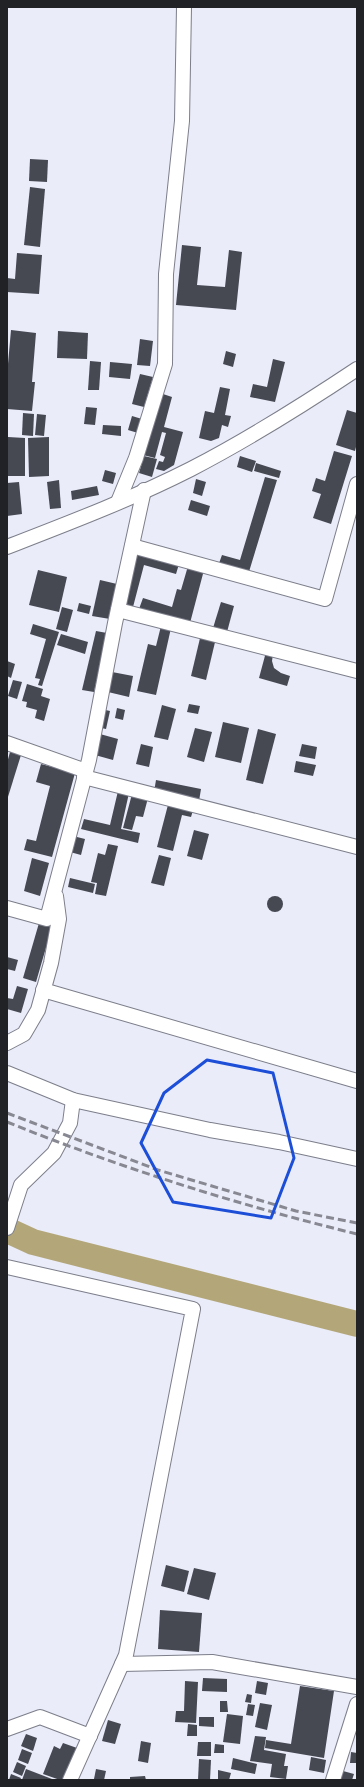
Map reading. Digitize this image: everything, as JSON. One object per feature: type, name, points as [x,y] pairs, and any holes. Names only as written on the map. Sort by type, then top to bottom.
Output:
[{"type":"street","points":[[118,502],[136,458],[165,364],[166,274],[182,121],[184,7]]},
{"type":"street","points":[[7,547],[118,502],[190,469],[252,436],[295,410],[357,369]]},
{"type":"street","points":[[132,546],[324,599],[357,484]]},
{"type":"street","points":[[7,908],[47,919],[85,774],[144,490]]},
{"type":"street","points":[[118,610],[357,671]]},
{"type":"street","points":[[7,743],[85,774],[357,847]]},
{"type":"street","points":[[7,1043],[24,1034],[38,1010],[51,964],[59,919],[56,888]]},
{"type":"street","points":[[43,990],[357,1081]]},
{"type":"street","points":[[7,1073],[73,1100],[210,1130],[279,1142],[357,1159]]},
{"type":"street","points":[[8,1223],[20,1185],[54,1153],[70,1124],[73,1100]]},
{"type":"street","points":[[7,1267],[193,1309],[128,1648],[70,1780]]},
{"type":"street","points":[[122,1664],[212,1662],[357,1687]]},
{"type":"street","points":[[332,1780],[357,1704]]},
{"type":"street","points":[[7,1729],[40,1717],[90,1736]]},
{"type":"highlighted area","points":[[207,1060],[273,1073],[294,1158],[271,1218],[173,1202],[141,1143],[164,1093]]},
{"type":"building","points":[[30,159],[48,160],[47,182],[29,181]]},
{"type":"building","points":[[30,187],[45,189],[40,247],[24,245]]},
{"type":"building","points":[[182,245],[201,247],[197,285],[225,287],[229,250],[242,252],[236,310],[176,305]]},
{"type":"building","points":[[17,253],[42,255],[39,294],[7,292],[7,278],[15,279]]},
{"type":"building","points":[[11,330],[36,333],[32,382],[35,382],[32,411],[7,409],[7,375]]},
{"type":"building","points":[[58,331],[88,333],[87,359],[57,358]]},
{"type":"building","points":[[140,339],[153,341],[150,366],[137,365]]},
{"type":"building","points":[[226,351],[236,354],[233,367],[223,364]]},
{"type":"building","points":[[273,359],[285,362],[275,402],[250,397],[253,384],[267,387]]},
{"type":"building","points":[[90,361],[101,362],[99,390],[88,390]]},
{"type":"building","points":[[110,362],[132,364],[130,379],[109,377]]},
{"type":"building","points":[[140,374],[153,377],[144,407],[132,404]]},
{"type":"building","points":[[220,387],[230,389],[225,415],[231,416],[228,427],[222,425],[219,438],[211,441],[199,438],[205,411],[214,413]]},
{"type":"building","points":[[160,393],[172,397],[164,427],[183,432],[174,465],[164,471],[156,469],[159,461],[163,462],[165,457],[160,455],[166,433],[162,432],[155,458],[143,455]]},
{"type":"building","points":[[86,407],[97,408],[95,425],[84,424]]},
{"type":"building","points":[[347,410],[357,413],[357,443],[355,451],[336,445]]},
{"type":"building","points":[[23,413],[34,414],[33,436],[22,435]]},
{"type":"building","points":[[37,414],[46,415],[44,436],[35,435]]},
{"type":"building","points":[[132,416],[142,419],[138,433],[128,430]]},
{"type":"building","points":[[103,425],[121,426],[121,436],[102,434]]},
{"type":"building","points":[[8,437],[25,438],[25,476],[8,476]]},
{"type":"building","points":[[49,437],[49,476],[29,477],[28,438]]},
{"type":"building","points":[[334,451],[352,456],[331,524],[313,518],[321,494],[312,491],[316,478],[325,481]]},
{"type":"building","points":[[144,456],[157,459],[152,477],[139,473]]},
{"type":"building","points":[[240,456],[256,461],[252,472],[237,467]]},
{"type":"building","points":[[256,463],[281,471],[279,478],[254,471]]},
{"type":"building","points":[[105,470],[116,473],[113,484],[102,481]]},
{"type":"building","points":[[265,477],[277,480],[248,575],[218,566],[222,555],[240,560]]},
{"type":"building","points":[[196,479],[206,482],[202,496],[193,493]]},
{"type":"building","points":[[59,480],[61,508],[50,509],[47,482]]},
{"type":"building","points":[[19,482],[22,514],[7,516],[7,483]]},
{"type":"building","points":[[97,486],[99,495],[72,500],[71,491]]},
{"type":"building","points":[[191,500],[210,506],[207,516],[188,510]]},
{"type":"building","points":[[136,553],[179,564],[176,574],[144,565],[133,607],[122,604]]},
{"type":"building","points":[[188,566],[204,570],[190,623],[139,609],[143,598],[172,607],[177,589],[181,590]]},
{"type":"building","points":[[38,570],[67,577],[59,612],[29,605]]},
{"type":"building","points":[[100,580],[117,584],[110,619],[92,616]]},
{"type":"building","points":[[221,602],[234,606],[227,632],[213,628]]},
{"type":"building","points":[[79,603],[91,606],[89,614],[77,611]]},
{"type":"building","points":[[62,607],[73,610],[67,632],[56,629]]},
{"type":"building","points":[[33,624],[59,632],[42,686],[38,685],[40,679],[35,678],[46,639],[30,634]]},
{"type":"building","points":[[161,626],[171,628],[156,695],[137,691],[148,644],[156,646]]},
{"type":"building","points":[[96,631],[107,633],[94,692],[82,690]]},
{"type":"building","points":[[61,634],[88,642],[85,654],[57,645]]},
{"type":"building","points":[[201,634],[216,638],[206,680],[191,676]]},
{"type":"building","points":[[266,652],[273,654],[272,661],[274,668],[281,673],[290,676],[287,686],[259,678]]},
{"type":"building","points":[[7,661],[15,664],[11,678],[7,676]]},
{"type":"building","points":[[112,672],[133,676],[129,697],[108,692]]},
{"type":"building","points":[[13,680],[22,682],[17,699],[8,696]]},
{"type":"building","points":[[27,684],[43,689],[41,696],[50,699],[44,721],[35,718],[37,710],[26,707],[27,702],[22,701]]},
{"type":"building","points":[[189,704],[200,706],[198,714],[187,712]]},
{"type":"building","points":[[162,705],[176,709],[168,740],[154,737]]},
{"type":"building","points":[[117,708],[125,710],[123,720],[115,718]]},
{"type":"building","points":[[101,709],[110,711],[106,729],[97,727]]},
{"type":"building","points":[[223,722],[249,728],[241,763],[215,757]]},
{"type":"building","points":[[195,728],[212,732],[204,762],[187,757]]},
{"type":"building","points":[[258,729],[276,734],[263,784],[246,780]]},
{"type":"building","points":[[100,734],[118,739],[113,760],[95,755]]},
{"type":"building","points":[[141,744],[153,747],[149,767],[136,764]]},
{"type":"building","points":[[302,744],[317,747],[315,759],[299,756]]},
{"type":"building","points":[[10,752],[21,755],[7,800],[7,763]]},
{"type":"building","points":[[296,761],[316,765],[313,776],[294,772]]},
{"type":"building","points":[[41,764],[75,773],[52,857],[24,850],[27,839],[36,841],[50,786],[36,782]]},
{"type":"building","points":[[156,780],[201,789],[199,801],[154,792]]},
{"type":"building","points":[[118,791],[129,793],[121,829],[140,833],[138,843],[81,829],[84,819],[110,825]]},
{"type":"building","points":[[132,794],[148,798],[143,817],[136,816],[132,830],[123,828]]},
{"type":"building","points":[[169,801],[194,807],[191,817],[182,815],[173,851],[157,847]]},
{"type":"building","points":[[194,830],[209,834],[202,860],[187,856]]},
{"type":"building","points":[[73,836],[85,839],[81,855],[70,852]]},
{"type":"building","points":[[108,844],[118,846],[106,896],[95,894],[97,883],[91,882],[98,853],[105,855]]},
{"type":"building","points":[[159,855],[171,858],[164,886],[151,883]]},
{"type":"building","points":[[32,858],[49,863],[40,896],[24,891]]},
{"type":"building","points":[[70,878],[95,884],[93,893],[68,887]]},
{"type":"building","points":[[275,896],[281,898],[283,904],[281,910],[275,912],[269,910],[267,904],[269,898]]},
{"type":"building","points":[[39,923],[52,927],[36,982],[23,978]]},
{"type":"building","points":[[7,957],[18,960],[15,971],[7,969]]},
{"type":"building","points":[[17,986],[28,989],[21,1013],[7,1009],[7,998],[13,999]]},
{"type":"building","points":[[166,1565],[189,1571],[184,1592],[161,1586]]},
{"type":"building","points":[[194,1568],[216,1573],[209,1600],[187,1594]]},
{"type":"building","points":[[160,1610],[202,1613],[199,1652],[158,1649]]},
{"type":"building","points":[[203,1678],[227,1679],[227,1692],[202,1691]]},
{"type":"building","points":[[185,1681],[198,1682],[196,1723],[175,1722],[176,1711],[184,1711]]},
{"type":"building","points":[[257,1681],[268,1683],[266,1695],[255,1693]]},
{"type":"building","points":[[300,1686],[334,1691],[324,1758],[265,1748],[266,1740],[291,1744]]},
{"type":"building","points":[[247,1694],[252,1695],[251,1703],[245,1702]]},
{"type":"building","points":[[220,1701],[227,1701],[228,1712],[220,1712]]},
{"type":"building","points":[[260,1703],[272,1705],[267,1730],[255,1727]]},
{"type":"building","points":[[248,1704],[255,1705],[253,1716],[246,1715]]},
{"type":"building","points":[[227,1714],[243,1716],[240,1744],[223,1742]]},
{"type":"building","points":[[199,1717],[214,1717],[214,1727],[199,1726]]},
{"type":"building","points":[[108,1720],[121,1724],[115,1744],[102,1741]]},
{"type":"building","points":[[188,1724],[197,1725],[197,1736],[187,1736]]},
{"type":"building","points":[[26,1734],[37,1738],[33,1751],[21,1746]]},
{"type":"building","points":[[255,1736],[266,1737],[264,1750],[286,1754],[284,1766],[288,1766],[286,1779],[270,1777],[272,1764],[250,1761]]},
{"type":"building","points":[[141,1741],[151,1743],[148,1763],[138,1761]]},
{"type":"building","points":[[198,1742],[211,1742],[211,1756],[197,1756]]},
{"type":"building","points":[[63,1743],[77,1748],[65,1780],[60,1780],[43,1774],[54,1746],[60,1749]]},
{"type":"building","points":[[215,1744],[224,1745],[224,1753],[214,1753]]},
{"type":"building","points":[[22,1749],[32,1753],[28,1764],[18,1760]]},
{"type":"building","points":[[351,1752],[357,1753],[357,1763],[350,1763]]},
{"type":"building","points":[[311,1757],[326,1760],[324,1773],[309,1770]]},
{"type":"building","points":[[233,1758],[257,1764],[255,1774],[231,1769]]},
{"type":"building","points":[[199,1759],[211,1760],[210,1780],[198,1780]]},
{"type":"building","points":[[17,1762],[26,1766],[22,1776],[13,1772]]},
{"type":"building","points":[[26,1769],[52,1779],[52,1780],[22,1780]]},
{"type":"building","points":[[96,1769],[106,1771],[104,1780],[94,1779]]},
{"type":"building","points":[[218,1770],[231,1773],[229,1780],[218,1780]]},
{"type":"building","points":[[343,1771],[354,1774],[352,1780],[340,1780]]},
{"type":"building","points":[[11,1774],[21,1778],[20,1780],[9,1780]]},
{"type":"building","points":[[145,1776],[146,1780],[130,1780],[130,1777]]},
{"type":"waterway","points":[[7,1230],[33,1242],[357,1324]]},
{"type":"railway","points":[[7,1113],[158,1170],[296,1211],[357,1223]]},
{"type":"railway","points":[[7,1122],[136,1170],[268,1211],[357,1234]]}]
